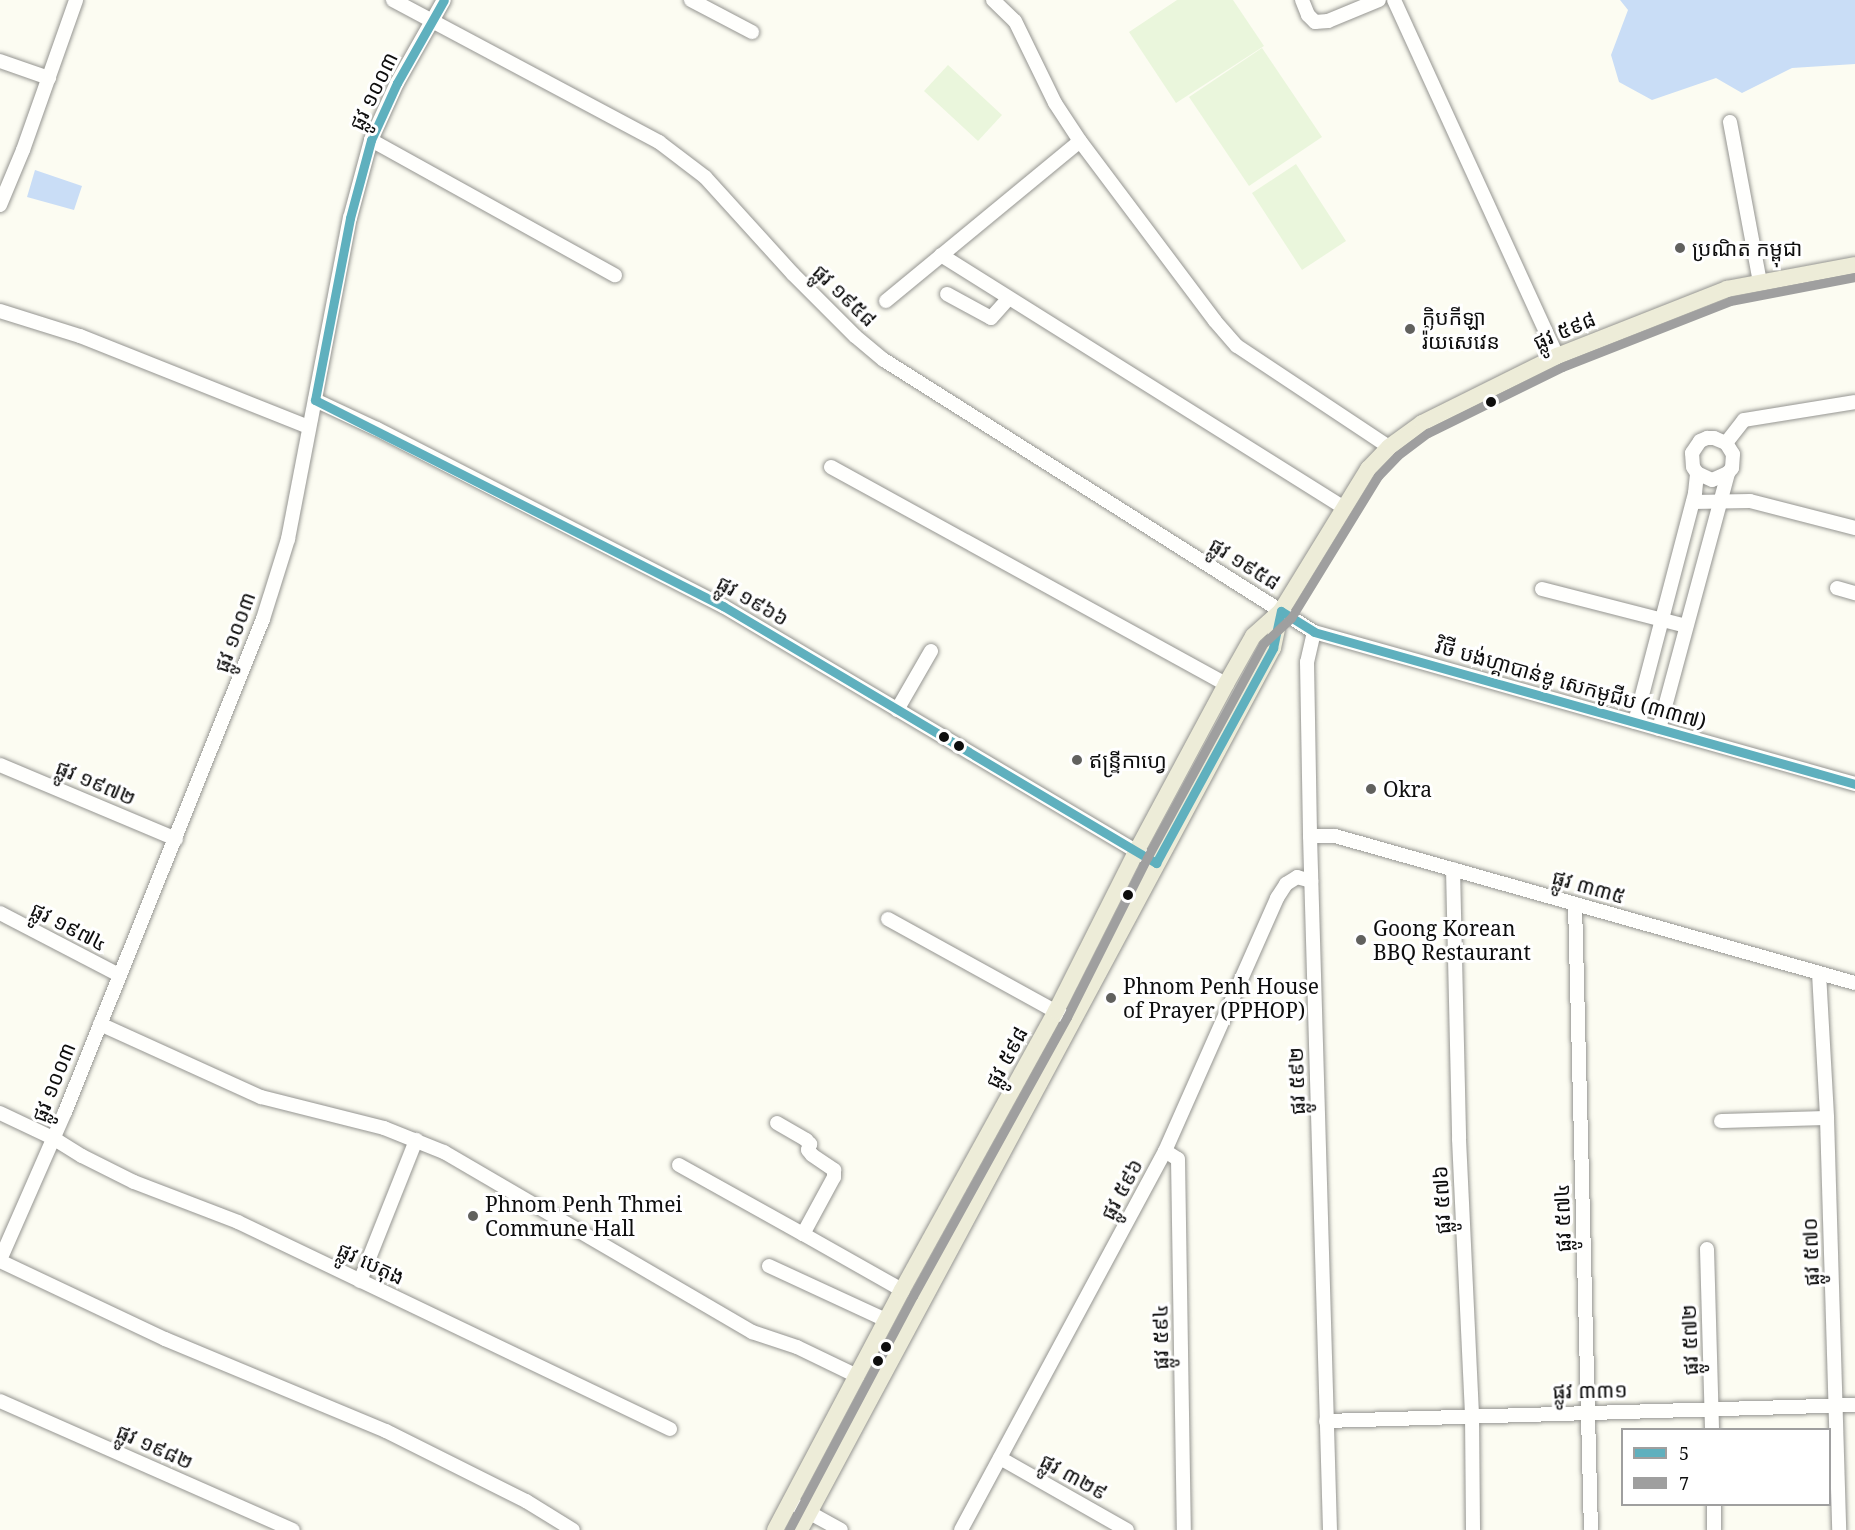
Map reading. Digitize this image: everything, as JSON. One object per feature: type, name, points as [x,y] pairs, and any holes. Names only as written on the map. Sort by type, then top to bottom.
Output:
[{"type":"main road","name":"ផ្លូវ ៥៩៨","points":[[775,1530],[902,1290],[1056,1011],[1136,852],[1226,684],[1253,636],[1281,611],[1342,507],[1368,468],[1389,447],[1422,423],[1450,407],[1557,356],[1727,289],[1855,265]]},
{"type":"main road","name":"ផ្លូវ ៥៩៨","points":[[800,1530],[1071,1020],[1273,648],[1281,611]]},
{"type":"street","points":[[0,205],[76,0]]},
{"type":"street","name":"ផ្លូវ ១៩៥៨","points":[[393,0],[659,142],[678,155],[705,177],[793,274],[855,336],[884,360],[1281,611]]},
{"type":"street","name":"ផ្លូវ ១០០៣","points":[[0,1261],[176,839],[263,619],[288,539],[351,218],[371,140],[397,83],[444,0]]},
{"type":"street","points":[[691,0],[752,32]]},
{"type":"street","points":[[993,0],[1015,21],[1055,104],[1080,141],[1215,321],[1238,346],[1389,447]]},
{"type":"street","points":[[1302,0],[1308,15],[1315,22],[1328,21],[1379,0]]},
{"type":"street","points":[[1394,0],[1557,356]]},
{"type":"street","points":[[0,61],[49,78]]},
{"type":"street","points":[[1730,123],[1760,282]]},
{"type":"street","points":[[371,140],[615,275]]},
{"type":"street","points":[[886,301],[1080,141]]},
{"type":"street","points":[[941,255],[1342,507]]},
{"type":"street","points":[[947,294],[991,318],[1008,299]]},
{"type":"street","points":[[0,311],[80,336],[309,427]]},
{"type":"street","name":"ផ្លូវ ១៩៦៦","points":[[315,400],[377,429],[723,606],[1156,863]]},
{"type":"street","points":[[1726,443],[1744,420],[1855,402]]},
{"type":"street","points":[[1635,722],[1693,502],[1696,473],[1692,453],[1700,441],[1714,438],[1726,443],[1733,454],[1734,461],[1728,473],[1659,729]]},
{"type":"street","points":[[831,467],[1226,684]]},
{"type":"street","points":[[1696,473],[1712,480],[1728,473]]},
{"type":"street","points":[[1693,502],[1750,501],[1855,528]]},
{"type":"street","points":[[1837,588],[1855,593]]},
{"type":"street","points":[[1542,589],[1686,626]]},
{"type":"street","name":"វិថី បង់ហ្គាបាន់ឌូ សេកមូជីប (៣៣៧)","points":[[1281,611],[1314,632],[1855,784]]},
{"type":"street","name":"ផ្លូវ ៥៩២","points":[[1314,632],[1307,662],[1310,836],[1330,1530]]},
{"type":"street","points":[[897,710],[931,651]]},
{"type":"street","name":"ផ្លូវ ១៩៧២","points":[[0,765],[176,839]]},
{"type":"street","name":"ផ្លូវ ៣៣៥","points":[[1310,836],[1335,836],[1855,983]]},
{"type":"street","name":"ផ្លូវ ៥៧៦","points":[[1453,869],[1459,1140],[1472,1414],[1473,1530]]},
{"type":"street","name":"ផ្លូវ ៥៩៦","points":[[961,1530],[1165,1151],[1277,898],[1286,884],[1297,878],[1311,881]]},
{"type":"street","name":"ផ្លូវ ៥៧៤","points":[[1575,904],[1591,1530]]},
{"type":"street","name":"ផ្លូវ ១៩៧៤","points":[[0,914],[119,975]]},
{"type":"street","points":[[888,919],[1071,1020]]},
{"type":"street","name":"ផ្លូវ ៥៧០","points":[[1819,973],[1827,1118],[1839,1530]]},
{"type":"street","points":[[100,1024],[261,1097],[320,1114],[384,1128],[416,1140],[471,1167],[752,1332],[796,1347],[857,1376]]},
{"type":"street","name":"ផ្លូវ បេតុង","points":[[0,1113],[53,1138],[82,1156],[134,1182],[238,1222],[670,1429]]},
{"type":"street","points":[[1721,1121],[1827,1118]]},
{"type":"street","points":[[777,1123],[806,1140],[810,1144],[808,1150],[812,1155],[834,1170],[834,1177],[803,1234]]},
{"type":"street","points":[[360,1281],[416,1140]]},
{"type":"street","name":"ផ្លូវ ៥៩៤","points":[[1165,1151],[1178,1159],[1184,1530]]},
{"type":"street","points":[[680,1165],[902,1290]]},
{"type":"street","name":"ផ្លូវ ៥៧២","points":[[1707,1249],[1712,1428]]},
{"type":"street","points":[[0,1261],[165,1339],[386,1431],[526,1501],[573,1530]]},
{"type":"street","points":[[769,1266],[886,1320]]},
{"type":"street","name":"ផ្លូវ ១៩៨២","points":[[0,1401],[293,1530]]},
{"type":"street","name":"ផ្លូវ ៣៣១","points":[[1326,1420],[1472,1414],[1855,1405]]},
{"type":"street","name":"ផ្លូវ ៣២៩","points":[[1000,1458],[1127,1530]]},
{"type":"street","points":[[790,1502],[841,1530]]},
{"type":"street","points":[[1714,1506],[1714,1530]]},
{"type":"green space","points":[[1177,0],[1233,0],[1264,46],[1176,103],[1129,32]]},
{"type":"green space","points":[[1262,48],[1322,137],[1249,186],[1189,97]]},
{"type":"green space","points":[[948,65],[1002,115],[978,141],[924,91]]},
{"type":"green space","points":[[1296,164],[1346,241],[1302,270],[1252,193]]},
{"type":"water","points":[[1620,0],[1855,0],[1855,64],[1792,68],[1742,93],[1716,78],[1652,100],[1619,82],[1611,55],[1628,10]]},
{"type":"water","points":[[35,170],[82,186],[74,210],[27,197]]},
{"type":"transit line","name":"5","points":[[315,400],[350,218],[371,140],[397,83],[444,0]]},
{"type":"transit line","name":"7","points":[[789,1530],[913,1296],[1067,1017],[1147,858],[1263,644],[1291,618],[1378,476],[1397,456],[1428,433],[1562,367],[1730,301],[1855,277]]},
{"type":"transit line","name":"5","points":[[315,400],[723,606],[1156,863],[1273,648],[1281,611]]},
{"type":"transit line","name":"5","points":[[1281,611],[1314,632],[1855,784]]},
{"type":"place","name":"ប្រណិត កម្ពុជា","points":[[1680,248]]},
{"type":"place","name":"ក្លិបកីឡា រ៉យសេវេន","points":[[1410,329]]},
{"type":"place","name":"ឥន្ទ្រីកាហ្វេ","points":[[1077,760]]},
{"type":"place","name":"Okra","points":[[1371,789]]},
{"type":"place","name":"Goong Korean BBQ Restaurant","points":[[1361,940]]},
{"type":"place","name":"Phnom Penh House of Prayer (PPHOP)","points":[[1111,998]]},
{"type":"place","name":"Phnom Penh Thmei Commune Hall","points":[[473,1216]]}]
